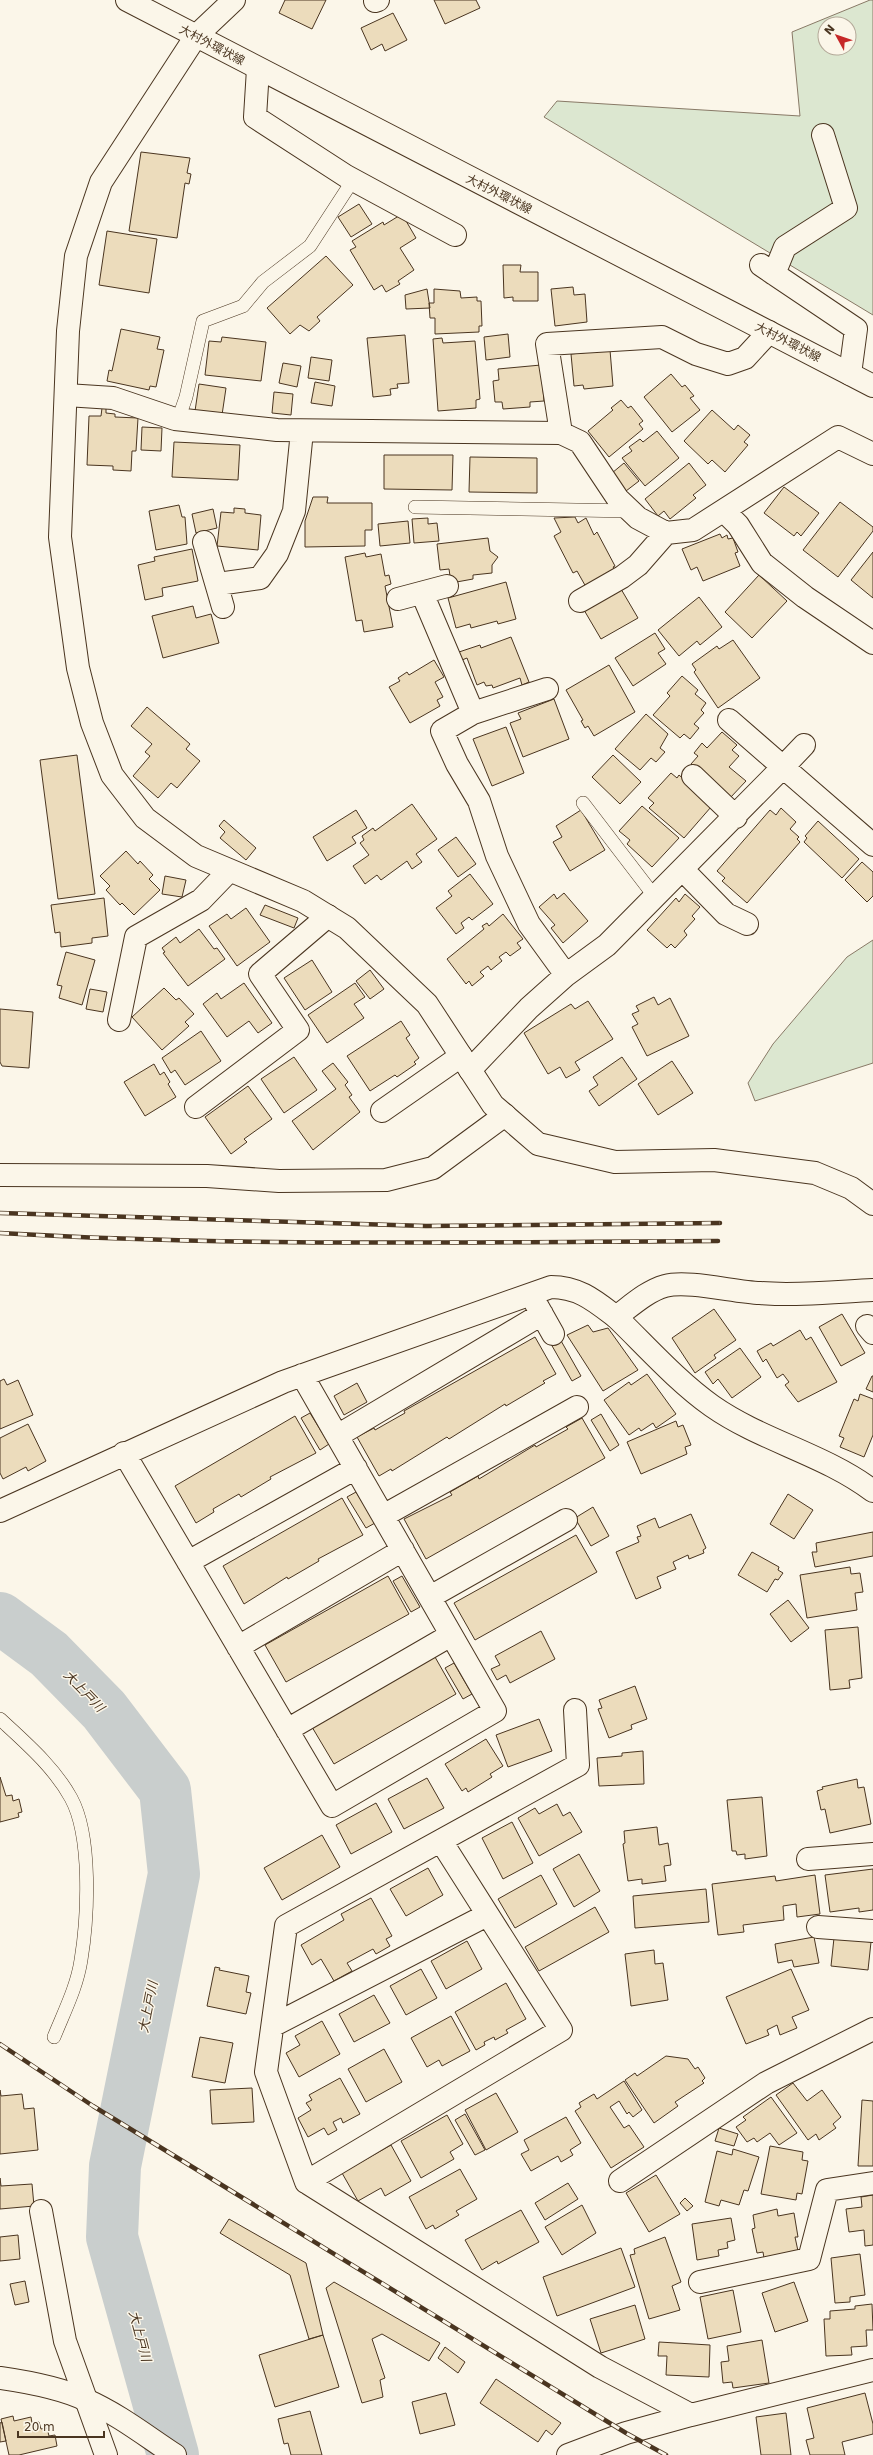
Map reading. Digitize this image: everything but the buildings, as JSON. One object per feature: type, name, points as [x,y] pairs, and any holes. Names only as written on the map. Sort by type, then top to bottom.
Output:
[{"type":"street","name":"大村外環状線","points":[[127,0],[873,386]]},
{"type":"street","points":[[234,0],[196,36],[101,182],[76,256],[68,330],[60,537],[78,668],[92,723],[112,775],[145,818],[196,856],[229,871],[303,900],[346,928],[427,1004],[493,1105],[538,1144],[615,1162],[714,1160],[816,1173],[851,1188],[873,1204]]},
{"type":"street","points":[[258,69],[255,117],[353,180],[455,235]]},
{"type":"street","points":[[823,135],[846,208],[785,247],[767,269],[856,329],[850,374]]},
{"type":"street","points":[[561,433],[548,344],[662,337],[696,354],[728,364],[745,358],[769,332]]},
{"type":"street","points":[[66,395],[113,398],[178,420],[276,430],[561,433],[580,442],[618,499],[638,518],[666,532],[693,530],[724,512],[838,437],[873,454]]},
{"type":"street","points":[[218,584],[260,578],[276,554],[294,511],[302,431]]},
{"type":"street","points":[[724,512],[738,525],[762,563],[805,597],[873,643]]},
{"type":"street","points":[[580,602],[638,565],[666,532]]},
{"type":"street","points":[[204,542],[218,584],[222,607]]},
{"type":"street","points":[[398,599],[447,586]]},
{"type":"street","points":[[422,593],[473,714]]},
{"type":"street","points":[[547,689],[473,714],[442,731],[457,764],[479,801],[497,856],[529,924],[566,975]]},
{"type":"street","points":[[729,720],[873,845]]},
{"type":"street","points":[[382,1111],[466,1063],[566,975],[607,945],[736,817],[804,746]]},
{"type":"street","points":[[693,776],[736,817]]},
{"type":"street","points":[[683,870],[726,914],[747,924]]},
{"type":"street","points":[[119,1020],[136,937],[201,900],[229,871]]},
{"type":"street","points":[[196,1107],[298,1030],[260,974],[328,916]]},
{"type":"street","points":[[0,1174],[207,1176],[280,1181],[386,1180],[433,1168],[505,1116]]},
{"type":"street","points":[[616,1317],[653,1291],[666,1286],[684,1285],[781,1294],[873,1290]]},
{"type":"street","points":[[0,1511],[124,1453],[302,1375],[552,1287],[566,1287],[585,1294],[616,1317],[712,1406],[761,1433],[852,1475],[873,1491]]},
{"type":"street","points":[[530,1294],[553,1334]]},
{"type":"street","points":[[337,1436],[542,1314]]},
{"type":"street","points":[[124,1453],[332,1806],[495,1711],[302,1375]]},
{"type":"street","points":[[383,1516],[577,1407]]},
{"type":"street","points":[[188,1562],[356,1468]]},
{"type":"street","points":[[430,1597],[566,1520]]},
{"type":"street","points":[[238,1647],[402,1550]]},
{"type":"street","points":[[287,1730],[451,1635]]},
{"type":"street","points":[[575,1710],[578,1765],[286,1926],[274,2025],[266,2072],[306,2182],[600,2367],[691,2414]]},
{"type":"street","points":[[306,2182],[561,2030],[441,1841]]},
{"type":"street","points":[[808,1859],[873,1854]]},
{"type":"street","points":[[274,2025],[487,1915]]},
{"type":"street","points":[[818,1927],[873,1931]]},
{"type":"street","points":[[620,2181],[766,2084],[873,2029]]},
{"type":"street","points":[[700,2282],[808,2259],[827,2190],[873,2183]]},
{"type":"street","points":[[41,2211],[64,2341],[106,2455]]},
{"type":"street","points":[[578,2454],[626,2433],[691,2414],[873,2370]]},
{"type":"street","points":[[0,2378],[24,2382],[85,2399],[105,2409],[175,2455]]},
{"type":"lane","points":[[178,420],[186,397],[203,321],[243,306],[263,282],[310,246],[353,180]]},
{"type":"lane","points":[[415,507],[631,511]]},
{"type":"lane","points":[[583,803],[655,898]]},
{"type":"lane","points":[[0,1719],[55,1774],[71,1798],[84,1834],[86,1882],[81,1960],[72,1995],[54,2037]]},
{"type":"green space","points":[[873,0],[873,315],[544,117],[557,101],[800,116],[792,32],[817,22],[817,56],[857,56],[857,16],[831,16]]},
{"type":"green space","points":[[873,940],[873,1063],[755,1101],[748,1083],[773,1044],[847,957]]},
{"type":"waterway","name":"大上戸川","points":[[0,1618],[49,1654],[104,1710],[165,1790],[174,1874],[115,2166],[112,2237],[173,2455]]},
{"type":"railway","points":[[0,1213],[426,1226],[720,1223]]},
{"type":"railway","points":[[0,1233],[269,1242],[449,1243],[718,1241]]},
{"type":"railway","points":[[0,2044],[93,2106],[626,2433],[666,2455]]}]
